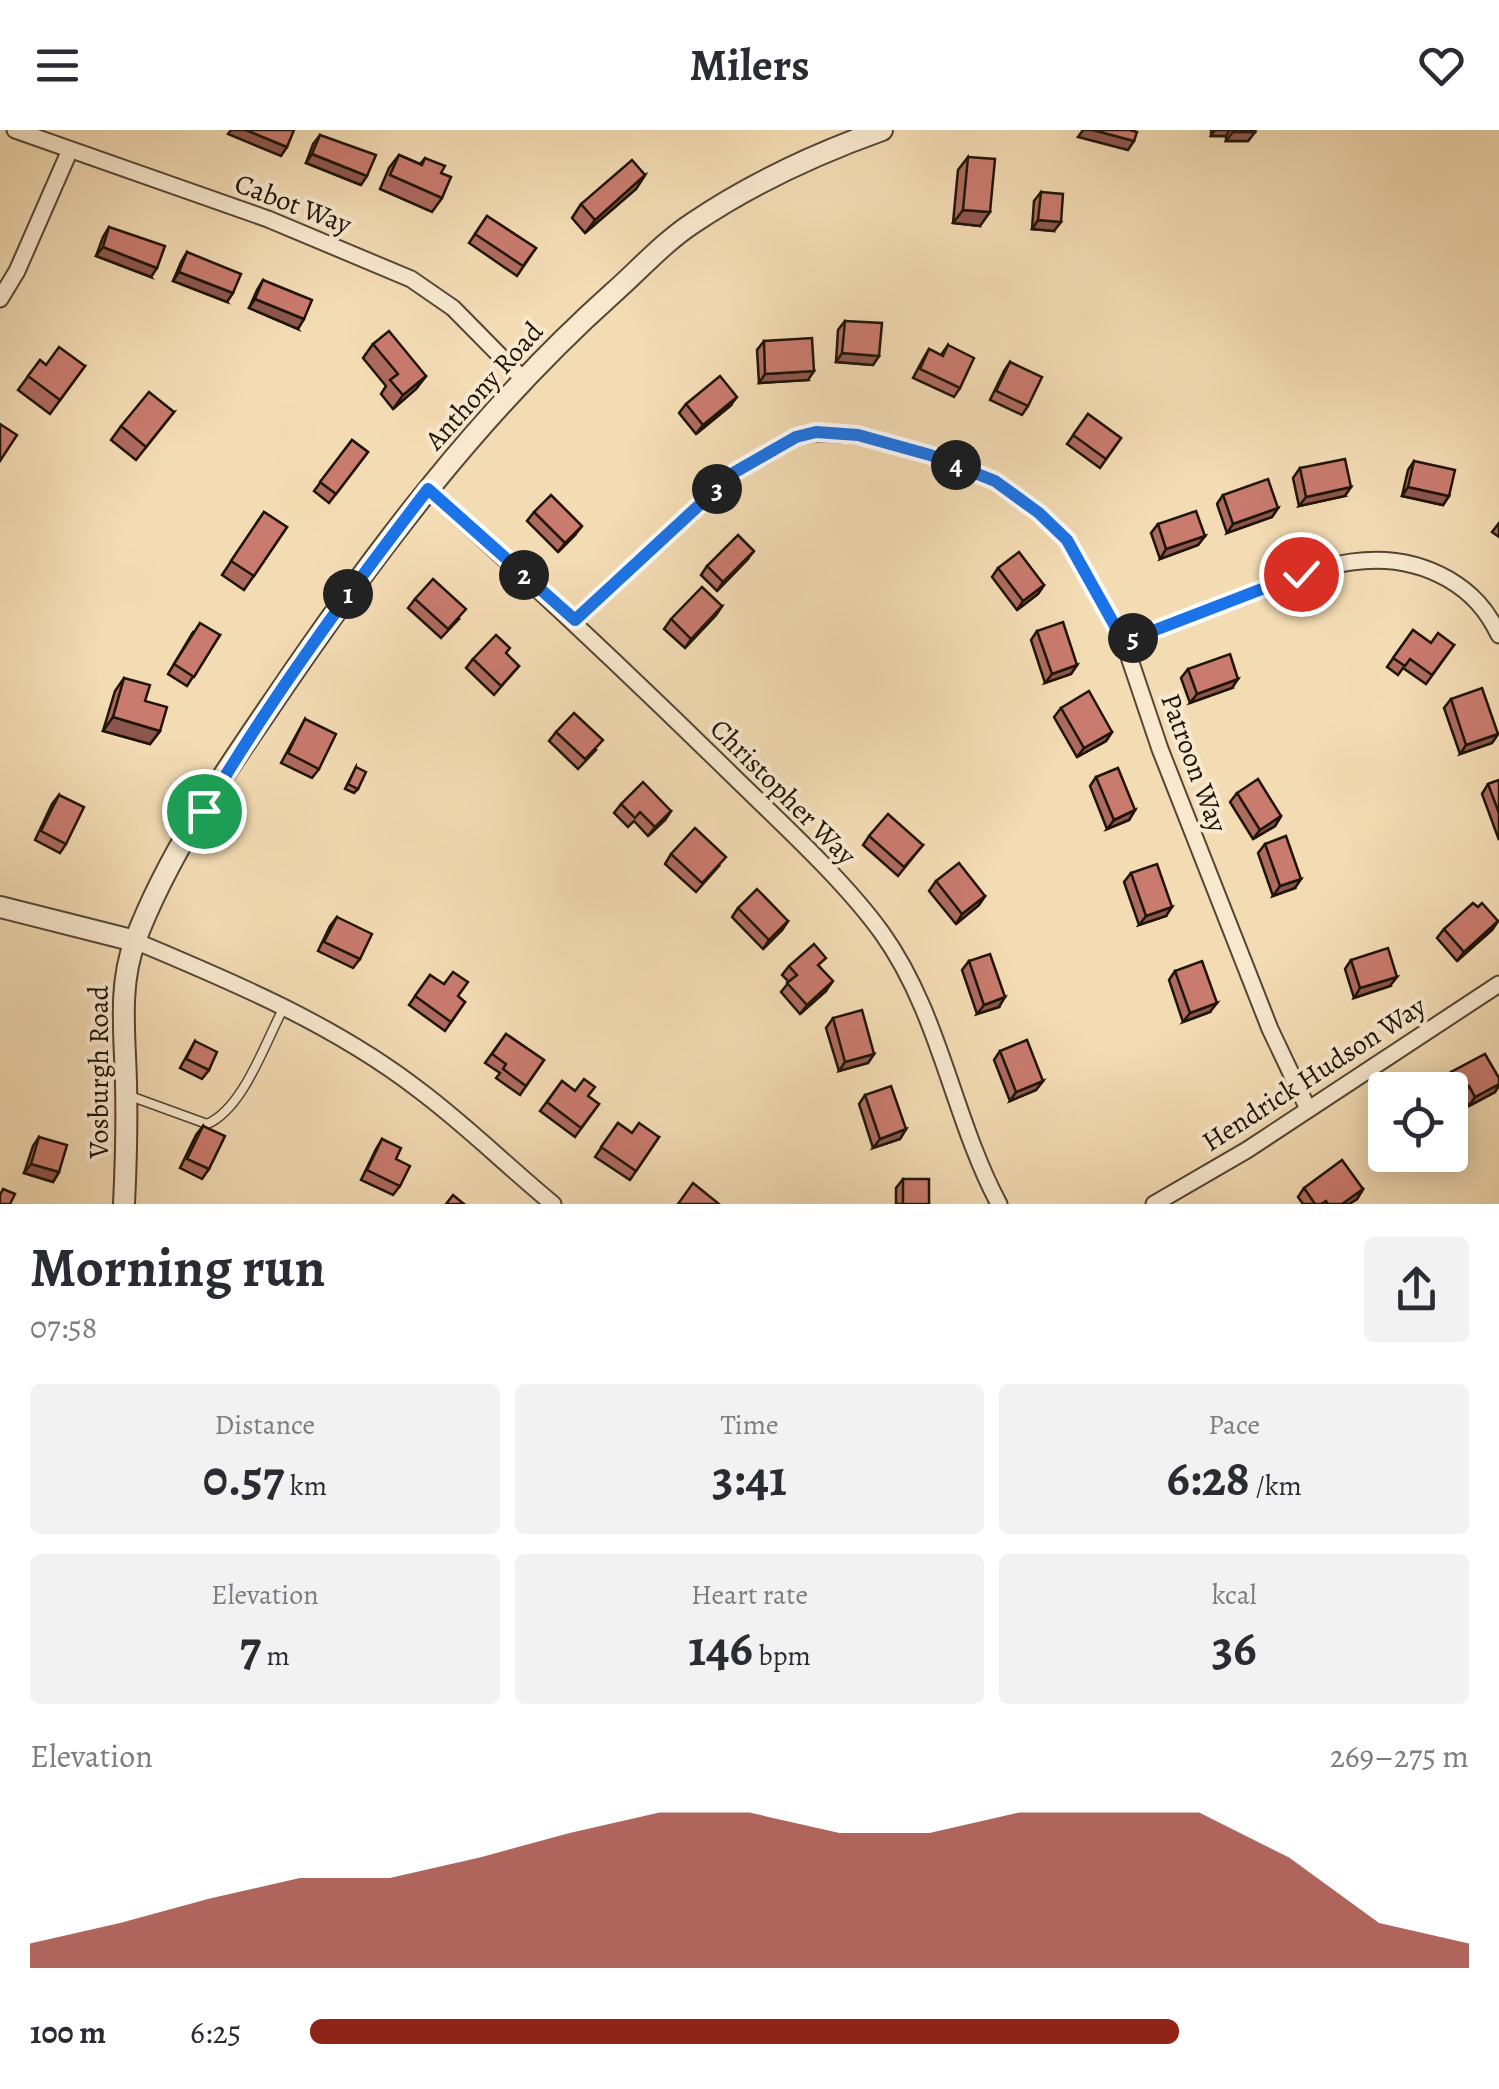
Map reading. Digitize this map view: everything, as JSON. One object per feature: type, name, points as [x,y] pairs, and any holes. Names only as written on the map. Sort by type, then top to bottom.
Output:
[{"type":"street","name":"Cabot Way","points":[[14,130],[268,219],[411,279],[453,308],[522,378]]},
{"type":"street","name":"Anthony Road","points":[[135,941],[178,850],[332,615],[428,489],[522,378],[689,226],[758,182],[824,150],[882,130]]},
{"type":"street","points":[[0,300],[17,272],[70,150]]},
{"type":"street","name":"Patroon Way","points":[[575,620],[735,472],[796,437],[816,432],[858,435],[930,455],[995,481],[1039,513],[1067,540],[1124,642],[1160,749],[1270,1029],[1308,1109]]},
{"type":"street","name":"Christopher Way","points":[[428,489],[575,620],[762,804],[883,934],[922,1009],[999,1204]]},
{"type":"street","points":[[1124,642],[1301,574],[1352,560],[1385,558],[1434,571],[1467,591],[1490,615],[1499,635]]},
{"type":"street","points":[[0,908],[135,941],[225,978],[351,1044],[419,1090],[553,1204]]},
{"type":"street","name":"Vosburgh Road","points":[[124,1204],[124,982],[135,941]]},
{"type":"street","name":"Hendrick Hudson Way","points":[[1154,1204],[1247,1150],[1499,984]]},
{"type":"lane","points":[[126,1094],[207,1124],[218,1119],[239,1094],[283,1008]]},
{"type":"building","points":[[246,130],[294,130],[287,147]]},
{"type":"building","points":[[1093,130],[1130,130],[1137,132],[1134,141]]},
{"type":"building","points":[[320,135],[376,155],[367,176],[312,154]]},
{"type":"building","points":[[399,155],[422,165],[425,158],[445,166],[441,173],[451,177],[442,198],[390,175]]},
{"type":"building","points":[[968,157],[995,159],[990,212],[963,210]]},
{"type":"building","points":[[632,160],[645,175],[595,220],[581,204]]},
{"type":"building","points":[[1041,192],[1063,194],[1061,222],[1038,220]]},
{"type":"building","points":[[487,216],[536,248],[523,266],[475,234]]},
{"type":"building","points":[[109,227],[165,246],[157,268],[103,247]]},
{"type":"building","points":[[187,252],[241,274],[233,293],[179,272]]},
{"type":"building","points":[[263,280],[312,300],[304,319],[255,299]]},
{"type":"building","points":[[845,321],[882,323],[879,356],[842,353]]},
{"type":"building","points":[[389,331],[426,376],[403,395],[390,380],[398,374],[373,344]]},
{"type":"building","points":[[812,338],[814,371],[765,374],[764,341]]},
{"type":"building","points":[[948,345],[974,358],[960,388],[920,369],[929,349],[943,356]]},
{"type":"building","points":[[59,347],[85,366],[60,400],[28,376],[40,360],[46,365]]},
{"type":"building","points":[[1010,362],[1042,377],[1028,406],[996,391]]},
{"type":"building","points":[[720,376],[737,397],[703,425],[686,404]]},
{"type":"building","points":[[149,392],[174,412],[146,447],[121,426]]},
{"type":"building","points":[[1088,414],[1121,438],[1106,459],[1073,435]]},
{"type":"building","points":[[0,424],[17,435],[0,461]]},
{"type":"building","points":[[352,440],[368,452],[336,494],[320,482]]},
{"type":"building","points":[[1345,459],[1351,487],[1306,497],[1300,468]]},
{"type":"building","points":[[1414,461],[1455,470],[1449,496],[1408,487]]},
{"type":"building","points":[[1268,479],[1278,508],[1233,524],[1223,495]]},
{"type":"building","points":[[551,495],[582,526],[565,543],[534,512]]},
{"type":"building","points":[[1196,511],[1205,536],[1166,549],[1158,524]]},
{"type":"building","points":[[264,512],[287,527],[254,576],[231,561]]},
{"type":"building","points":[[738,535],[754,551],[723,582],[707,566]]},
{"type":"building","points":[[1019,552],[1044,585],[1023,601],[998,568]]},
{"type":"building","points":[[433,579],[466,609],[448,629],[415,599]]},
{"type":"building","points":[[702,587],[722,606],[691,639],[671,619]]},
{"type":"building","points":[[1063,622],[1077,665],[1052,674],[1037,631]]},
{"type":"building","points":[[200,623],[220,635],[194,677],[174,664]]},
{"type":"building","points":[[1413,630],[1431,643],[1438,633],[1454,645],[1432,675],[1410,659],[1405,666],[1393,658]]},
{"type":"building","points":[[496,635],[510,648],[506,653],[519,666],[501,686],[473,659]]},
{"type":"building","points":[[1230,654],[1238,679],[1197,694],[1188,669]]},
{"type":"building","points":[[124,678],[150,685],[145,701],[167,707],[160,731],[113,717]]},
{"type":"building","points":[[1482,688],[1498,734],[1466,745],[1451,699]]},
{"type":"building","points":[[1089,691],[1112,732],[1084,748],[1061,708]]},
{"type":"building","points":[[574,713],[603,740],[585,759],[556,732]]},
{"type":"building","points":[[305,719],[336,734],[319,769],[288,753]]},
{"type":"building","points":[[356,767],[366,772],[358,789],[348,784]]},
{"type":"building","points":[[1118,768],[1135,810],[1114,820],[1096,777]]},
{"type":"building","points":[[1258,779],[1281,816],[1260,830],[1237,793]]},
{"type":"building","points":[[1499,780],[1499,813],[1488,784]]},
{"type":"building","points":[[643,782],[671,811],[655,827],[640,812],[635,818],[621,804]]},
{"type":"building","points":[[59,795],[84,807],[66,844],[41,831]]},
{"type":"building","points":[[888,814],[923,845],[904,867],[869,836]]},
{"type":"building","points":[[695,828],[726,857],[702,883],[671,854]]},
{"type":"building","points":[[1286,836],[1301,879],[1280,886],[1265,844]]},
{"type":"building","points":[[959,863],[985,896],[962,914],[936,881]]},
{"type":"building","points":[[1157,864],[1172,907],[1146,916],[1131,873]]},
{"type":"building","points":[[757,889],[788,921],[769,940],[738,908]]},
{"type":"building","points":[[1473,903],[1478,907],[1482,903],[1498,921],[1464,952],[1444,929]]},
{"type":"building","points":[[337,917],[372,934],[360,959],[324,942]]},
{"type":"building","points":[[814,944],[826,958],[818,965],[833,981],[807,1005],[787,983],[797,975],[789,966]]},
{"type":"building","points":[[1388,948],[1397,977],[1360,988],[1351,960]]},
{"type":"building","points":[[990,954],[1005,997],[984,1005],[969,961]]},
{"type":"building","points":[[1202,961],[1217,1003],[1190,1013],[1175,971]]},
{"type":"building","points":[[453,972],[468,982],[458,996],[465,1002],[451,1022],[415,996],[430,975],[444,984]]},
{"type":"building","points":[[862,1010],[874,1054],[845,1062],[833,1018]]},
{"type":"building","points":[[506,1034],[544,1060],[526,1086],[503,1069],[506,1064],[492,1054]]},
{"type":"building","points":[[1027,1040],[1043,1081],[1016,1092],[1000,1051]]},
{"type":"building","points":[[195,1041],[217,1052],[209,1070],[186,1059]]},
{"type":"building","points":[[1485,1054],[1499,1084],[1475,1097],[1468,1086],[1468,1072],[1451,1072]]},
{"type":"building","points":[[584,1079],[595,1087],[588,1096],[599,1104],[581,1128],[547,1102],[562,1081],[575,1091]]},
{"type":"building","points":[[891,1086],[906,1129],[880,1139],[865,1095]]},
{"type":"building","points":[[618,1123],[632,1133],[639,1123],[659,1137],[636,1171],[601,1147]]},
{"type":"building","points":[[203,1126],[225,1136],[209,1169],[187,1159]]},
{"type":"building","points":[[39,1137],[67,1145],[59,1172],[31,1164]]},
{"type":"building","points":[[382,1139],[401,1148],[396,1159],[410,1166],[400,1186],[367,1170]]},
{"type":"building","points":[[1342,1160],[1363,1189],[1342,1204],[1315,1204],[1304,1188]]},
{"type":"building","points":[[903,1179],[929,1179],[929,1204],[903,1204]]},
{"type":"building","points":[[693,1183],[719,1204],[678,1204]]},
{"type":"building","points":[[3,1189],[15,1194],[10,1204],[0,1204]]},
{"type":"building","points":[[453,1195],[464,1204],[446,1204]]},
{"type":"route","points":[[204,811],[238,753],[332,615],[428,489],[575,620],[735,472],[796,437],[816,432],[858,435],[930,455],[995,481],[1039,513],[1067,540],[1124,642],[1301,574]]}]
